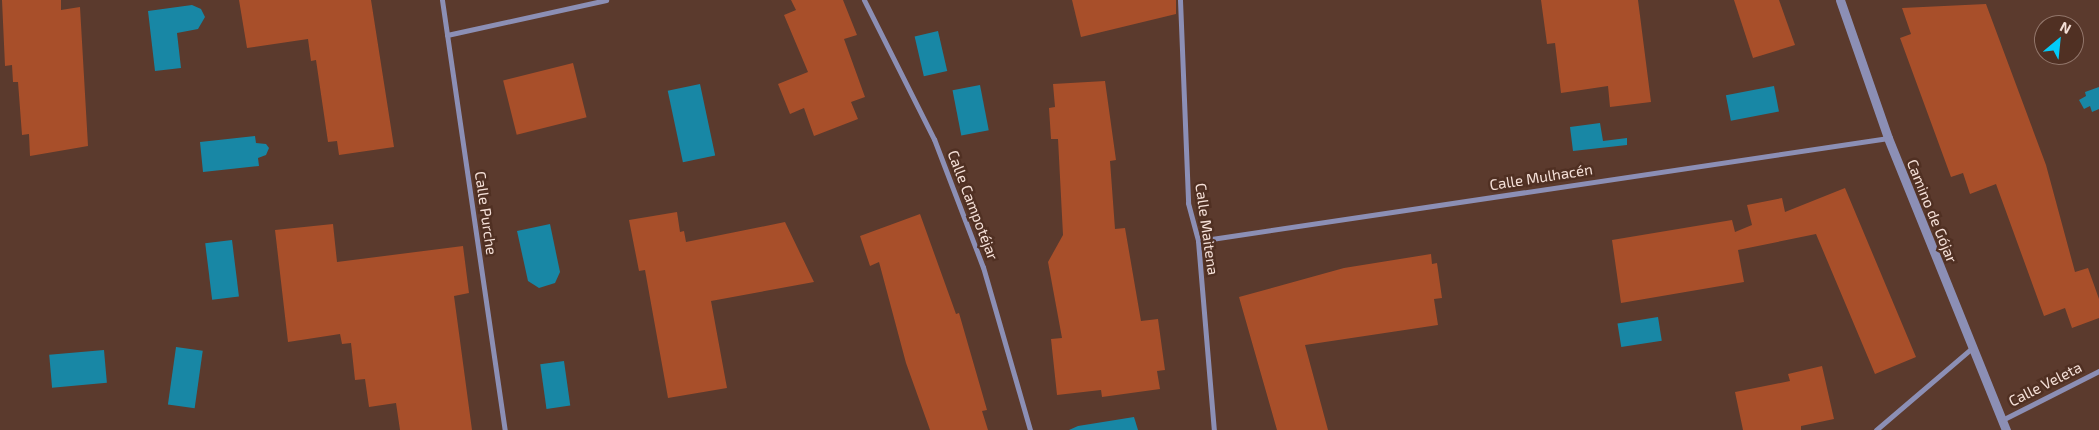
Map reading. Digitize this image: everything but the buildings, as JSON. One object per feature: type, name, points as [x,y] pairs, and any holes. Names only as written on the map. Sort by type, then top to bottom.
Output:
[{"type":"street","name":"Calle Purche","points":[[442,0],[505,430]]},
{"type":"street","points":[[447,35],[606,0]]},
{"type":"street","name":"Calle Campotéjar","points":[[864,0],[934,139],[984,267],[1030,430]]},
{"type":"street","name":"Calle Maitena","points":[[1180,0],[1188,203],[1198,241],[1214,430]]},
{"type":"street","name":"Camino de Gójar","points":[[1840,0],[1888,138],[2006,430]]},
{"type":"street","name":"Calle Mulhacén","points":[[1198,241],[1888,138]]},
{"type":"street","points":[[1876,430],[1972,348]]},
{"type":"street","name":"Calle Veleta","points":[[2002,420],[2099,371]]},
{"type":"water","points":[[192,5],[201,9],[205,17],[198,29],[177,33],[181,68],[155,71],[148,11]]},
{"type":"water","points":[[938,31],[947,71],[924,76],[915,36]]},
{"type":"water","points":[[700,84],[715,155],[683,162],[668,91]]},
{"type":"water","points":[[980,85],[989,130],[961,135],[953,90]]},
{"type":"water","points":[[1774,86],[1779,112],[1731,121],[1726,95]]},
{"type":"water","points":[[2099,87],[2099,109],[2092,112],[2090,106],[2084,109],[2079,100],[2086,96],[2085,92]]},
{"type":"water","points":[[1600,123],[1603,141],[1627,138],[1627,145],[1573,151],[1570,127]]},
{"type":"water","points":[[255,136],[256,143],[266,144],[269,148],[266,155],[258,158],[259,166],[203,172],[200,142]]},
{"type":"water","points":[[550,224],[560,272],[555,283],[539,288],[528,281],[517,231]]},
{"type":"water","points":[[232,240],[239,297],[212,300],[205,243]]},
{"type":"water","points":[[1658,317],[1662,341],[1621,347],[1618,323]]},
{"type":"water","points":[[176,347],[203,351],[195,408],[168,404]]},
{"type":"water","points":[[104,350],[107,383],[52,388],[49,355]]},
{"type":"water","points":[[564,361],[570,406],[546,409],[540,364]]},
{"type":"water","points":[[1134,417],[1138,430],[1069,430],[1078,426]]}]
